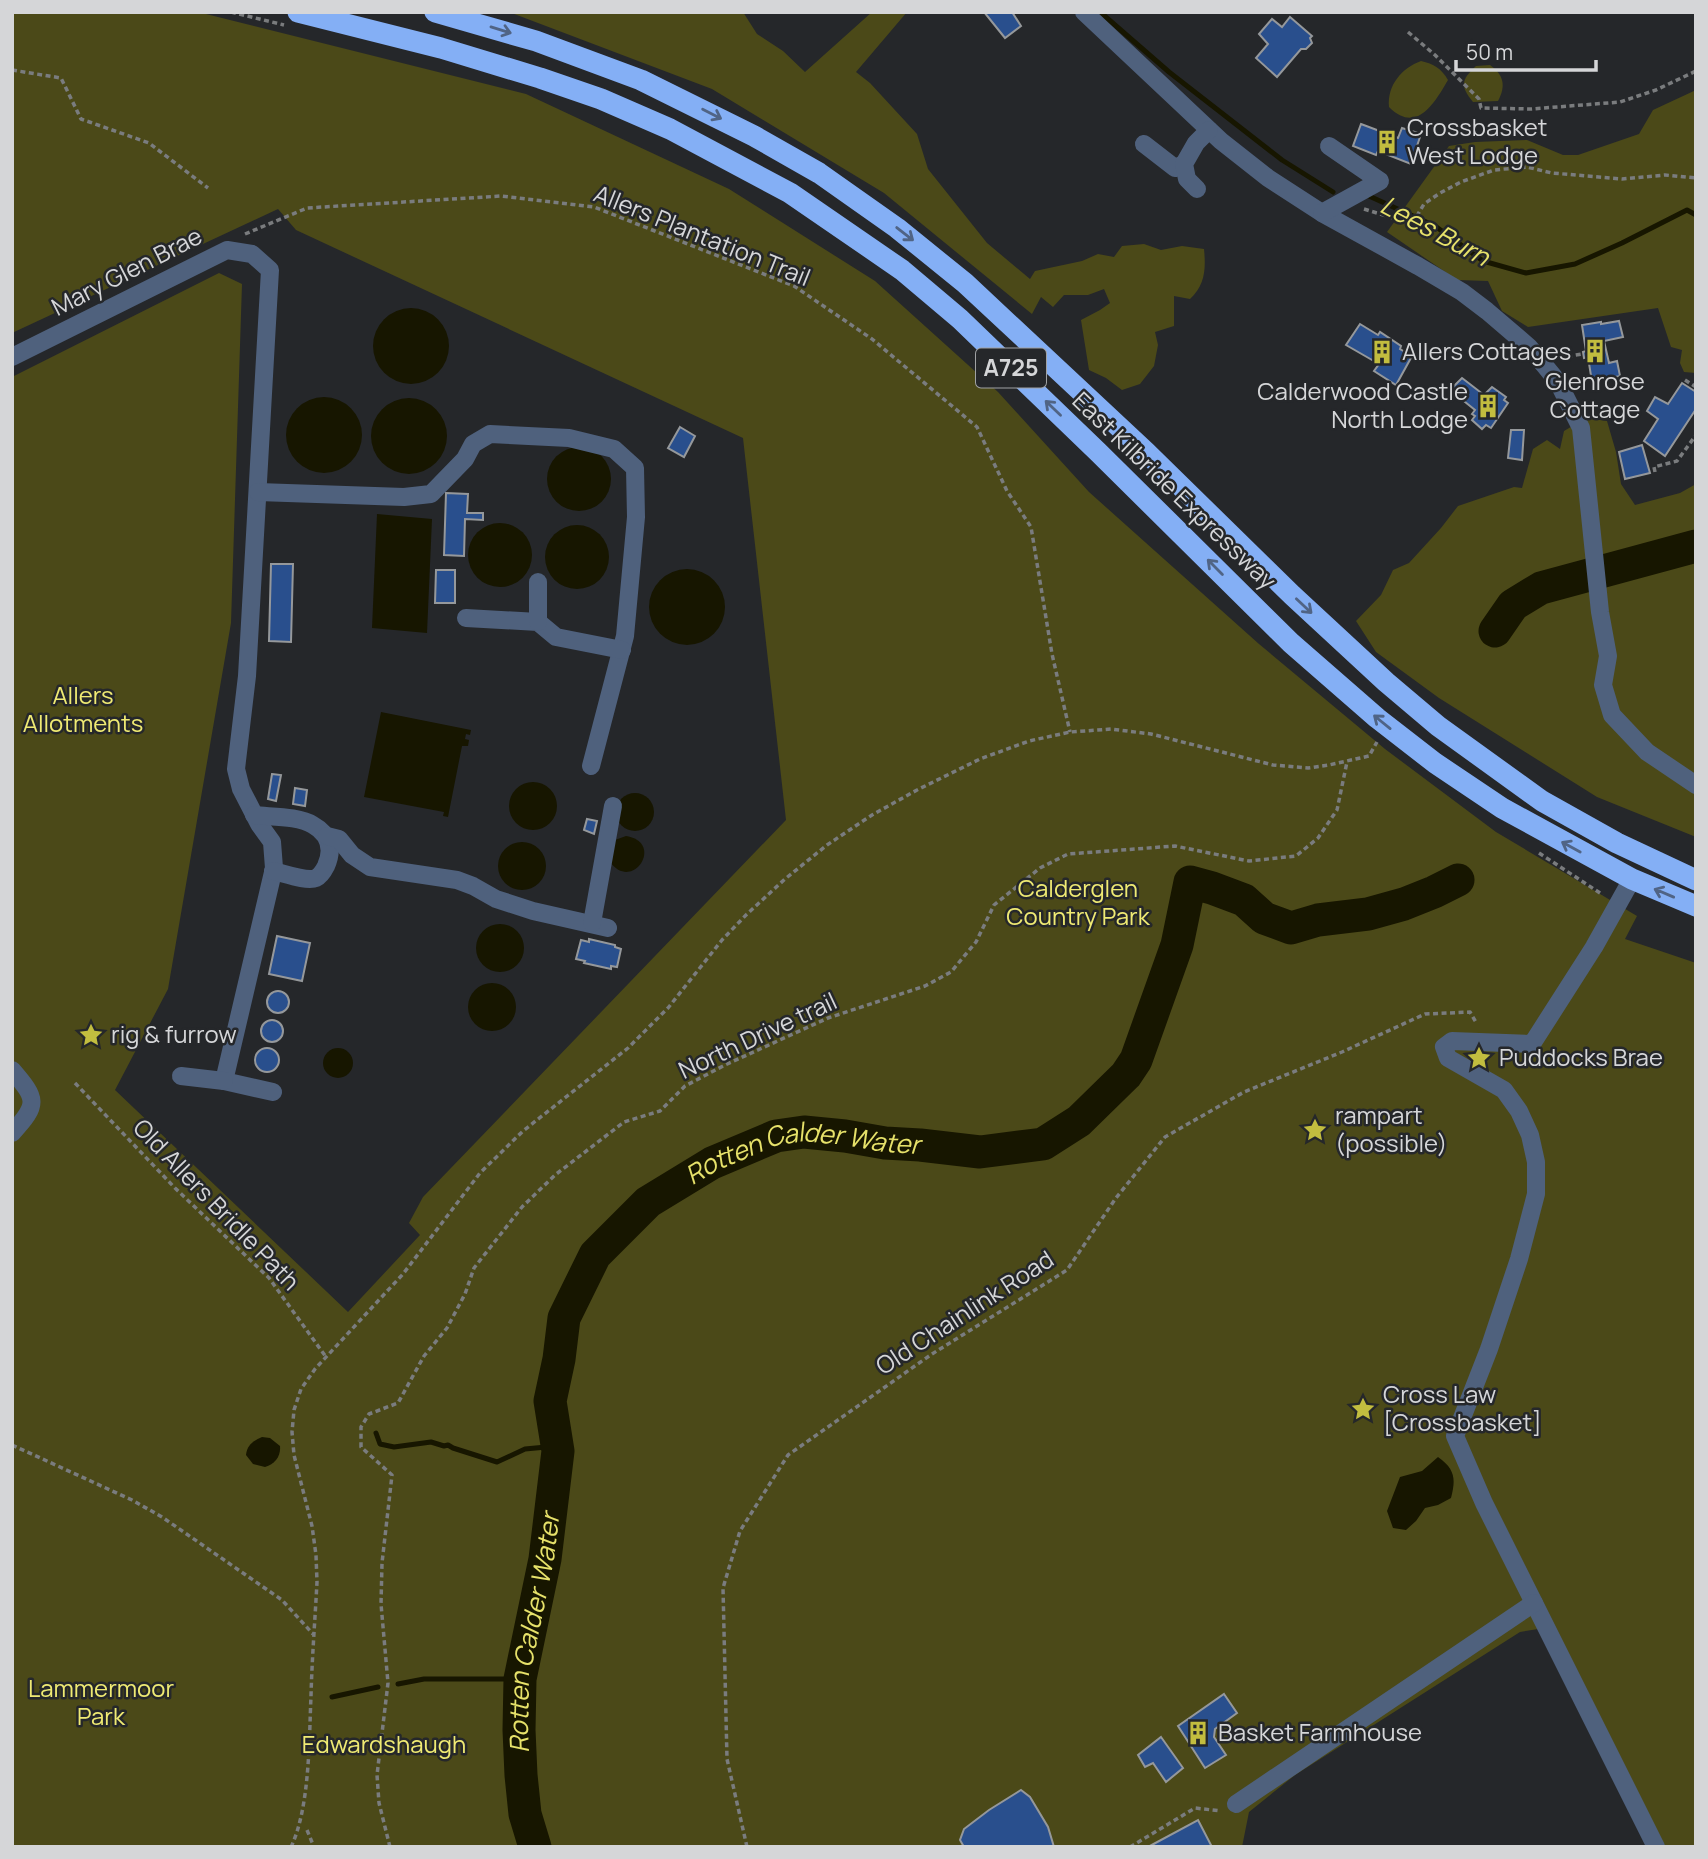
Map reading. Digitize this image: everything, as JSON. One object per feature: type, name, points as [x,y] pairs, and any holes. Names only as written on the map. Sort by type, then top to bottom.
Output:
[{"type":"highway","name":"East Kilbride Expressway","points":[[435,12],[536,41],[641,80],[754,136],[819,173],[897,228],[965,283],[1147,453],[1292,595],[1438,726],[1542,802],[1617,843],[1696,880]]},
{"type":"highway","name":"East Kilbride Expressway","points":[[291,19],[441,47],[601,99],[670,129],[790,193],[901,270],[960,319],[1291,643],[1377,718],[1435,763],[1502,808],[1632,879],[1696,906]]},
{"type":"street","points":[[1084,12],[1209,130],[1268,178],[1322,213],[1462,292],[1529,347],[1558,382],[1581,428],[1600,612],[1608,656],[1603,685],[1612,715],[1647,752],[1696,785]]},
{"type":"street","points":[[1144,144],[1175,168],[1184,164],[1196,142],[1209,130]]},
{"type":"street","points":[[1322,213],[1380,181],[1329,146]]},
{"type":"street","points":[[1184,164],[1187,179],[1196,189]]},
{"type":"street","points":[[224,1081],[273,871],[272,842],[241,789],[236,769],[247,676],[270,270],[252,254],[227,250]]},
{"type":"street","name":"Mary Glen Brae","points":[[12,357],[227,250]]},
{"type":"street","points":[[258,492],[404,497],[431,494],[465,459],[472,444],[490,434],[569,438],[614,449],[635,468],[636,517],[625,636],[591,766]]},
{"type":"street","points":[[538,582],[538,622]]},
{"type":"street","points":[[466,618],[538,622],[556,637],[622,650]]},
{"type":"street","points":[[254,815],[311,823],[327,836],[339,839],[352,855],[370,867],[457,880],[496,899],[533,911],[600,926],[613,806]]},
{"type":"street","points":[[273,871],[306,879],[316,878],[328,861],[331,848],[327,836]]},
{"type":"street","points":[[1632,879],[1594,947],[1532,1044],[1452,1041],[1444,1047],[1448,1058],[1504,1090],[1519,1111],[1530,1135],[1536,1162],[1536,1194],[1519,1259],[1489,1349],[1455,1436],[1484,1503],[1657,1847]]},
{"type":"street","points":[[12,1070],[30,1091],[33,1104],[25,1119],[12,1133]]},
{"type":"street","points":[[181,1076],[224,1081],[273,1092]]},
{"type":"street","points":[[1236,1804],[1534,1603]]},
{"type":"path","points":[[231,12],[291,19]]},
{"type":"path","points":[[1408,32],[1479,99],[1481,108],[1531,108],[1620,102],[1656,90],[1696,71]]},
{"type":"path","points":[[12,70],[61,78],[81,119],[149,143],[208,188]]},
{"type":"path","points":[[1340,203],[1412,224],[1423,206],[1440,193],[1494,170],[1527,167],[1552,173],[1622,179],[1665,175],[1696,178]]},
{"type":"path","name":"Allers Plantation Trail","points":[[227,250],[242,234],[307,208],[501,196],[594,207],[794,286],[872,339],[977,427],[1007,491],[1031,527],[1052,654],[1070,732]]},
{"type":"path","points":[[1557,358],[1582,354]]},
{"type":"path","points":[[1685,380],[1696,387]]},
{"type":"path","points":[[1655,472],[1654,467],[1677,461],[1696,435]]},
{"type":"path","points":[[291,1847],[302,1811],[308,1764],[317,1582],[312,1526],[294,1455],[294,1410],[301,1389],[403,1274],[480,1173],[523,1131],[628,1048],[668,1008],[722,940],[785,879],[827,845],[872,815],[980,759],[1029,741],[1070,732],[1111,729],[1150,734],[1273,765],[1308,768],[1369,755],[1380,736]]},
{"type":"path","name":"North Drive trail","points":[[390,1847],[379,1803],[377,1775],[388,1683],[381,1604],[382,1563],[392,1475],[361,1447],[361,1427],[369,1414],[398,1403],[424,1356],[447,1328],[465,1294],[474,1268],[522,1207],[555,1175],[624,1122],[660,1111],[685,1086],[828,1018],[926,986],[951,972],[976,942],[994,905],[1040,868],[1068,855],[1175,846],[1249,861],[1296,856],[1318,838],[1337,810],[1347,761]]},
{"type":"path","points":[[1537,851],[1617,904]]},
{"type":"path","name":"Old Chainlink Road","points":[[747,1847],[727,1759],[723,1588],[740,1531],[788,1455],[932,1354],[1067,1270],[1116,1198],[1165,1137],[1244,1092],[1425,1014],[1470,1012],[1480,1029]]},
{"type":"path","name":"Old Allers Bridle Path","points":[[75,1083],[174,1188],[269,1278],[326,1358]]},
{"type":"path","points":[[12,1445],[132,1500],[162,1517],[282,1600],[314,1635]]},
{"type":"path","points":[[1130,1847],[1195,1808],[1223,1811],[1236,1804]]},
{"type":"path","points":[[307,1830],[314,1847]]},
{"type":"green space","name":"Calderglen Country Park","points":[[12,12],[198,12],[526,94],[729,189],[875,281],[998,392],[1089,492],[1259,644],[1385,749],[1496,832],[1637,916],[1625,939],[1696,963],[1696,1847],[1647,1847],[1538,1629],[1520,1632],[1295,1775],[1249,1812],[1242,1847],[12,1847],[12,377],[219,273],[242,284],[231,623],[168,989],[115,1090],[348,1312],[420,1235],[409,1223],[423,1197],[786,820],[743,438],[296,230],[278,209],[12,333]]},
{"type":"green space","points":[[509,12],[743,12],[757,34],[783,51],[805,72],[872,12],[907,12],[856,72],[870,83],[917,134],[928,169],[987,243],[1030,279],[1035,271],[1082,261],[1098,254],[1114,257],[1122,246],[1144,244],[1161,250],[1182,246],[1204,249],[1202,282],[1190,299],[1174,296],[1174,326],[1155,332],[1158,345],[1154,366],[1140,384],[1122,390],[1089,370],[1081,320],[1110,303],[1104,289],[1088,295],[1064,295],[1053,307],[1041,297],[1032,314],[884,193],[712,89]]},
{"type":"green space","points":[[1421,61],[1437,67],[1448,80],[1431,106],[1417,117],[1408,118],[1389,107],[1390,92],[1402,73]]},
{"type":"green space","points":[[1490,65],[1501,77],[1501,96],[1498,101],[1473,102],[1464,87],[1465,79],[1476,66]]},
{"type":"green space","points":[[1696,90],[1696,373],[1684,372],[1680,363],[1682,350],[1671,347],[1658,308],[1528,327],[1502,311],[1488,281],[1457,280],[1387,232],[1449,146],[1527,140],[1563,155],[1578,155],[1639,134],[1653,110]]},
{"type":"green space","points":[[1586,418],[1607,421],[1621,484],[1635,505],[1680,493],[1696,484],[1696,837],[1597,797],[1439,698],[1376,652],[1356,621],[1381,595],[1393,570],[1409,563],[1458,506],[1514,487],[1522,488],[1533,449],[1547,440],[1560,449],[1564,431]]},
{"type":"shaded area","points":[[411,308],[426,311],[438,319],[446,331],[449,346],[446,361],[438,373],[426,381],[411,384],[396,381],[384,373],[376,361],[373,346],[376,331],[384,319],[396,311]]},
{"type":"shaded area","points":[[324,397],[339,400],[351,408],[359,420],[362,435],[359,450],[351,462],[339,470],[324,473],[309,470],[297,462],[289,450],[286,435],[289,420],[297,408],[309,400]]},
{"type":"shaded area","points":[[409,398],[424,401],[436,409],[444,421],[447,436],[444,451],[436,463],[424,471],[409,474],[394,471],[382,463],[374,451],[371,436],[374,421],[382,409],[394,401]]},
{"type":"shaded area","points":[[573,447],[585,447],[602,456],[609,467],[609,491],[602,502],[585,511],[573,511],[561,506],[552,497],[547,485],[547,473],[552,461],[561,452]]},
{"type":"shaded area","points":[[377,514],[432,519],[427,633],[372,628]]},
{"type":"shaded area","points":[[494,523],[506,523],[523,532],[530,543],[530,567],[523,578],[506,587],[494,587],[482,582],[473,573],[468,561],[468,549],[473,537],[482,528]]},
{"type":"shaded area","points":[[571,525],[583,525],[600,534],[607,545],[607,569],[600,580],[583,589],[571,589],[559,584],[550,575],[545,563],[545,551],[550,539],[559,530]]},
{"type":"shaded area","points":[[687,569],[702,572],[714,580],[722,592],[725,607],[722,622],[714,634],[702,642],[687,645],[672,642],[660,634],[652,622],[649,607],[652,592],[660,580],[672,572]]},
{"type":"shaded area","points":[[381,712],[471,730],[465,739],[469,740],[468,746],[462,746],[448,817],[443,816],[444,812],[364,797]]},
{"type":"shaded area","points":[[533,782],[550,789],[557,806],[550,823],[533,830],[516,823],[509,806],[516,789]]},
{"type":"shaded area","points":[[635,793],[649,798],[654,812],[649,826],[635,831],[621,826],[616,812],[621,798]]},
{"type":"shaded area","points":[[626,836],[637,840],[643,847],[644,855],[641,863],[628,872],[619,870],[610,862],[615,840]]},
{"type":"shaded area","points":[[522,842],[539,849],[546,866],[539,883],[522,890],[505,883],[498,866],[505,849]]},
{"type":"shaded area","points":[[500,924],[517,931],[524,948],[517,965],[500,972],[483,965],[476,948],[483,931]]},
{"type":"shaded area","points":[[492,983],[509,990],[516,1007],[509,1024],[492,1031],[475,1024],[468,1007],[475,990]]},
{"type":"shaded area","points":[[338,1048],[349,1052],[353,1063],[349,1074],[338,1078],[327,1074],[323,1063],[327,1052]]},
{"type":"shaded area","points":[[262,1437],[270,1438],[280,1446],[277,1459],[265,1467],[253,1464],[246,1455],[251,1444]]},
{"type":"shaded area","points":[[1438,1457],[1453,1475],[1451,1498],[1425,1508],[1406,1530],[1393,1528],[1387,1511],[1400,1477],[1422,1471]]},
{"type":"building","points":[[984,12],[1012,12],[1021,26],[1005,38]]},
{"type":"building","points":[[1290,17],[1312,36],[1312,43],[1306,49],[1301,49],[1277,77],[1256,58],[1268,44],[1259,34],[1272,19],[1282,27]]},
{"type":"building","name":"Crossbasket West Lodge","points":[[1361,124],[1398,138],[1402,128],[1421,134],[1411,164],[1378,151],[1376,155],[1353,146]]},
{"type":"building","name":"Glenrose Cottage","points":[[1619,321],[1623,337],[1604,341],[1609,363],[1617,361],[1620,376],[1592,382],[1588,357],[1584,358],[1583,352],[1586,351],[1582,325]]},
{"type":"building","name":"Allers Cottages","points":[[1360,324],[1378,335],[1380,332],[1412,356],[1396,385],[1374,371],[1379,364],[1346,345]]},
{"type":"building","name":"Calderwood Castle North Lodge","points":[[1462,378],[1484,395],[1492,387],[1506,397],[1504,400],[1508,403],[1491,428],[1486,425],[1482,429],[1472,420],[1475,410],[1450,390]]},
{"type":"building","points":[[1682,383],[1696,392],[1696,409],[1665,456],[1644,441],[1658,419],[1647,411],[1655,397],[1668,404]]},
{"type":"building","points":[[680,427],[695,436],[684,457],[668,448]]},
{"type":"building","points":[[1511,430],[1524,430],[1522,460],[1508,458]]},
{"type":"building","points":[[1642,445],[1650,473],[1625,479],[1619,452]]},
{"type":"building","points":[[446,493],[468,494],[467,513],[483,513],[483,520],[465,519],[464,556],[444,555]]},
{"type":"building","points":[[271,564],[293,564],[291,642],[269,641]]},
{"type":"building","points":[[436,570],[455,570],[455,603],[435,603]]},
{"type":"building","points":[[272,774],[281,775],[276,801],[268,799]]},
{"type":"building","points":[[295,788],[307,790],[305,806],[293,804]]},
{"type":"building","points":[[587,819],[597,821],[594,834],[584,830]]},
{"type":"building","points":[[277,936],[310,943],[302,981],[269,974]]},
{"type":"building","points":[[589,939],[621,949],[617,967],[611,966],[611,969],[576,959],[581,940],[589,942]]},
{"type":"building","points":[[278,991],[286,994],[289,1002],[286,1010],[278,1013],[270,1010],[267,1002],[270,994]]},
{"type":"building","points":[[272,1020],[280,1023],[283,1031],[280,1039],[272,1042],[264,1039],[261,1031],[264,1023]]},
{"type":"building","points":[[267,1048],[276,1051],[279,1060],[276,1069],[267,1072],[258,1069],[255,1060],[258,1051]]},
{"type":"building","name":"Basket Farmhouse","points":[[1224,1694],[1237,1713],[1215,1729],[1214,1737],[1226,1755],[1205,1768],[1178,1726]]},
{"type":"building","points":[[1161,1737],[1183,1768],[1166,1782],[1153,1763],[1145,1767],[1138,1755]]},
{"type":"building","points":[[1021,1790],[1030,1797],[1048,1827],[1054,1847],[964,1847],[960,1840],[964,1829]]},
{"type":"building","points":[[1198,1820],[1212,1847],[1148,1847]]},
{"type":"waterway","name":"Lees Burn","points":[[1100,12],[1169,72],[1282,160],[1333,192]]},
{"type":"waterway","name":"Lees Burn","points":[[1369,196],[1435,226],[1483,261],[1526,273],[1575,264],[1687,210],[1696,215]]},
{"type":"waterway","name":"Rotten Calder Water","points":[[1495,631],[1513,605],[1541,588],[1696,546]]},
{"type":"waterway","name":"Rotten Calder Water","points":[[535,1847],[525,1814],[521,1775],[520,1679],[545,1559],[558,1451],[550,1401],[564,1318],[595,1255],[648,1202],[712,1163],[776,1136],[804,1132],[980,1152],[1043,1144],[1079,1121],[1126,1075],[1136,1060],[1177,945],[1190,882],[1244,900],[1264,918],[1291,928],[1318,920],[1368,914],[1404,904],[1458,880]]},
{"type":"waterway","points":[[376,1433],[380,1444],[394,1447],[431,1442],[497,1462],[525,1449],[557,1446]]},
{"type":"waterway","points":[[398,1684],[424,1679],[520,1679]]},
{"type":"waterway","points":[[332,1697],[378,1687]]},
{"type":"place","name":"Crossbasket West Lodge","points":[[1387,142]]},
{"type":"place","name":"Glenrose Cottage","points":[[1595,351]]},
{"type":"place","name":"Allers Cottages","points":[[1382,352]]},
{"type":"place","name":"Calderwood Castle North Lodge","points":[[1488,406]]},
{"type":"place","name":"rig & furrow","points":[[91,1035]]},
{"type":"place","name":"Puddocks Brae","points":[[1479,1058]]},
{"type":"place","name":"rampart (possible)","points":[[1315,1130]]},
{"type":"place","name":"Cross Law [Crossbasket]","points":[[1363,1409]]},
{"type":"place","name":"Basket Farmhouse","points":[[1198,1733]]},
{"type":"park label","name":"Allers Allotments","points":[[83,710]]},
{"type":"park label","name":"Lammermoor Park","points":[[101,1703]]},
{"type":"park label","name":"Edwardshaugh","points":[[384,1745]]}]
